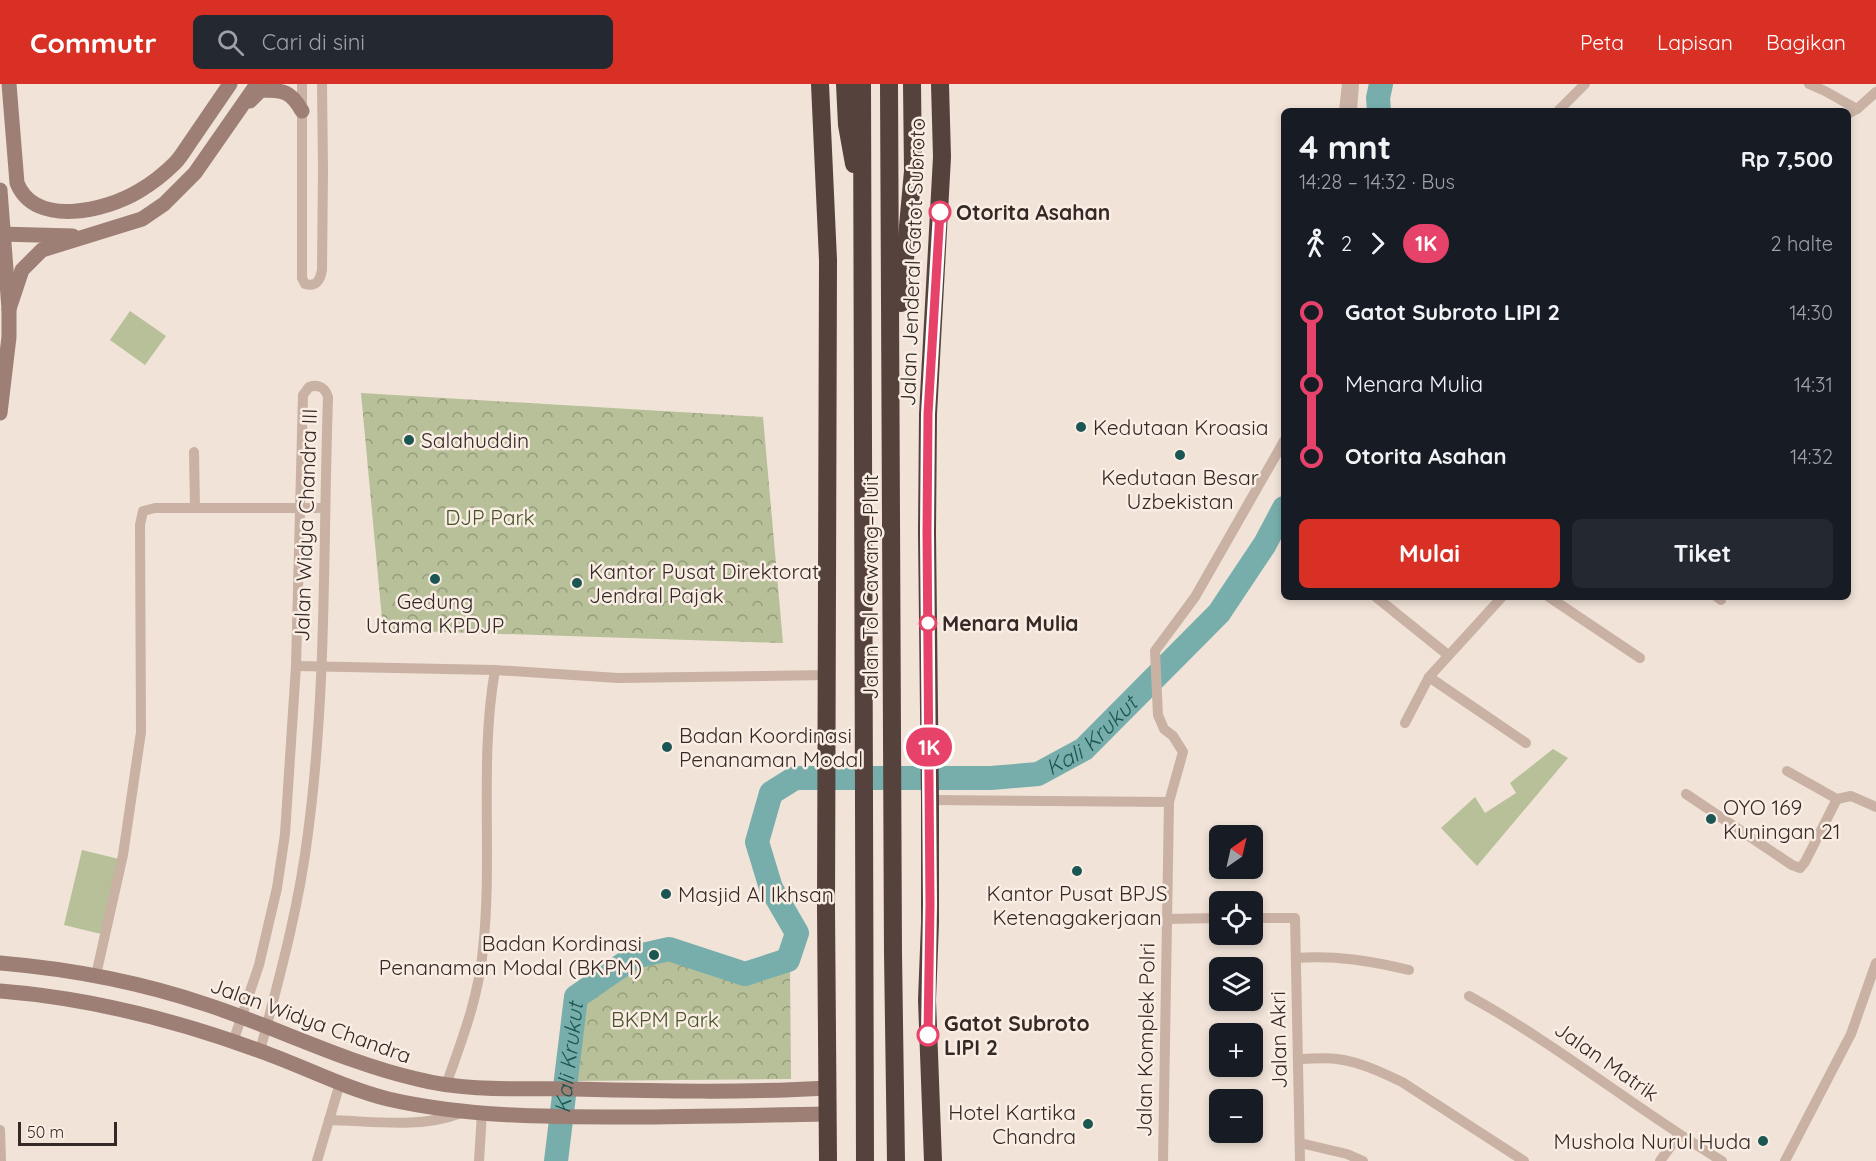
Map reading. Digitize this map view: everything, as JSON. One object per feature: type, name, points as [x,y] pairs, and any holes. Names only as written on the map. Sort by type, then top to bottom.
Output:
[{"type":"highway","points":[[820,84],[828,260],[826,393],[828,1161]]},
{"type":"highway","points":[[845,84],[846,125],[862,207]]},
{"type":"highway","name":"Jalan Tol Cawang–Pluit","points":[[862,84],[865,1161]]},
{"type":"highway","name":"Jalan Tol Cawang–Pluit","points":[[889,84],[896,1161]]},
{"type":"highway","points":[[892,412],[913,171],[912,84]]},
{"type":"highway","name":"Jalan Jenderal Gatot Subroto","points":[[933,1161],[927,1000],[930,793],[927,532],[928,414],[942,162],[940,84]]},
{"type":"street","points":[[9,84],[17,183],[22,194],[39,206],[57,212],[79,212],[138,192],[176,162],[230,84]]},
{"type":"street","points":[[9,308],[22,270],[42,250],[119,228],[142,219],[164,204],[195,173],[257,84]]},
{"type":"street","points":[[302,84],[302,278],[305,284],[310,285],[319,281],[322,270],[322,84]]},
{"type":"street","points":[[1344,108],[1347,84]]},
{"type":"street","points":[[1352,108],[1354,84]]},
{"type":"street","points":[[1561,108],[1585,84]]},
{"type":"street","points":[[1809,84],[1826,90],[1849,108]]},
{"type":"street","points":[[0,90],[12,111]]},
{"type":"street","points":[[240,111],[261,90],[284,90],[296,100],[302,111]]},
{"type":"street","points":[[1853,111],[1876,92]]},
{"type":"street","points":[[0,190],[9,308],[9,337],[0,413]]},
{"type":"street","points":[[2,234],[82,237]]},
{"type":"street","points":[[0,291],[9,308]]},
{"type":"street","name":"Jalan Widya Chandra III","points":[[233,1042],[259,965],[277,888],[285,834],[296,666],[303,395],[305,390],[314,385],[323,388],[328,397],[321,668],[308,834],[293,927],[260,1051]]},
{"type":"street","name":"Jalan Komplek Polri","points":[[1163,1161],[1169,802],[1183,752],[1173,736],[1164,729],[1158,715],[1155,651],[1195,597],[1281,446]]},
{"type":"street","points":[[194,452],[195,508]]},
{"type":"street","points":[[96,975],[123,855],[141,732],[140,518],[143,511],[155,508],[324,508]]},
{"type":"street","points":[[1380,600],[1448,655]]},
{"type":"street","points":[[1405,723],[1429,677],[1499,600]]},
{"type":"street","points":[[1553,600],[1640,658]]},
{"type":"street","points":[[296,666],[495,670],[618,678],[828,675]]},
{"type":"street","points":[[446,1085],[467,1029],[483,949],[486,912],[488,741],[495,670]]},
{"type":"street","points":[[1429,677],[1526,743]]},
{"type":"street","points":[[1787,771],[1837,799],[1851,796],[1876,807]]},
{"type":"street","points":[[930,793],[1169,802]]},
{"type":"street","points":[[1686,794],[1792,865],[1800,868],[1837,799]]},
{"type":"street","name":"Jalan Komplek Polri","points":[[1166,919],[1209,918]]},
{"type":"street","name":"Jalan Akri","points":[[1263,918],[1295,918],[1300,1161]]},
{"type":"street","points":[[1296,958],[1344,957],[1369,960],[1409,970]]},
{"type":"street","name":"Jalan Widya Chandra","points":[[0,963],[45,966],[164,991],[241,1016],[377,1069],[446,1085],[592,1090],[828,1088]]},
{"type":"street","points":[[1785,1161],[1851,1034],[1876,963]]},
{"type":"street","points":[[0,991],[45,994],[152,1016],[260,1051],[340,1083],[387,1098],[474,1112],[543,1117],[828,1114]]},
{"type":"street","name":"Jalan Matrik","points":[[1469,996],[1508,1017],[1679,1135],[1722,1161]]},
{"type":"street","points":[[1298,1059],[1336,1059],[1363,1065],[1380,1072],[1402,1082],[1524,1161]]},
{"type":"street","points":[[317,1161],[340,1083]]},
{"type":"street","points":[[722,1090],[723,1116]]},
{"type":"street","points":[[329,1120],[412,1123],[428,1122],[474,1112]]},
{"type":"street","points":[[474,1112],[479,1161]]},
{"type":"street","points":[[0,1130],[1,1161]]},
{"type":"street","points":[[1660,1161],[1679,1135]]},
{"type":"street","points":[[1300,1143],[1347,1154],[1363,1161]]},
{"type":"green space","points":[[130,311],[166,336],[145,365],[110,340]]},
{"type":"green space","name":"DJP Park","points":[[361,393],[763,417],[783,643],[383,630]]},
{"type":"green space","points":[[1553,749],[1568,758],[1477,866],[1441,828],[1475,797],[1485,813],[1516,793],[1510,783]]},
{"type":"green space","points":[[82,850],[119,859],[101,934],[64,925]]},
{"type":"green space","name":"BKPM Park","points":[[668,956],[746,982],[790,967],[791,1079],[572,1081],[581,1001],[637,964]]},
{"type":"waterway","name":"Kali Krukut","points":[[1379,108],[1381,84]]},
{"type":"waterway","name":"Kali Krukut","points":[[556,1161],[576,997],[634,957],[669,949],[745,974],[788,960],[797,933],[771,888],[757,842],[771,793],[795,778],[991,778],[1038,774],[1084,749],[1219,613],[1265,544],[1281,514]]},
{"type":"bus line","name":"1K","points":[[928,1035],[930,904],[928,414],[940,212]]},
{"type":"place","name":"Otorita Asahan","points":[[940,212]]},
{"type":"place","name":"Kedutaan Kroasia","points":[[1081,427]]},
{"type":"place","name":"Salahuddin","points":[[409,440]]},
{"type":"place","name":"Kedutaan Besar Uzbekistan","points":[[1180,455]]},
{"type":"place","name":"Gedung Utama KPDJP","points":[[435,579]]},
{"type":"place","name":"Kantor Pusat Direktorat Jendral Pajak","points":[[577,583]]},
{"type":"place","name":"Menara Mulia","points":[[928,623]]},
{"type":"place","name":"Badan Koordinasi Penanaman Modal","points":[[667,747]]},
{"type":"place","name":"OYO 169 Kuningan 21","points":[[1711,819]]},
{"type":"place","name":"Kantor Pusat BPJS Ketenagakerjaan","points":[[1077,871]]},
{"type":"place","name":"Masjid Al Ikhsan","points":[[666,894]]},
{"type":"place","name":"Badan Kordinasi Penanaman Modal (BKPM)","points":[[654,955]]},
{"type":"place","name":"Gatot Subroto LIPI 2","points":[[928,1035]]},
{"type":"place","name":"Hotel Kartika Chandra","points":[[1088,1124]]},
{"type":"place","name":"Mushola Nurul Huda","points":[[1763,1141]]}]
